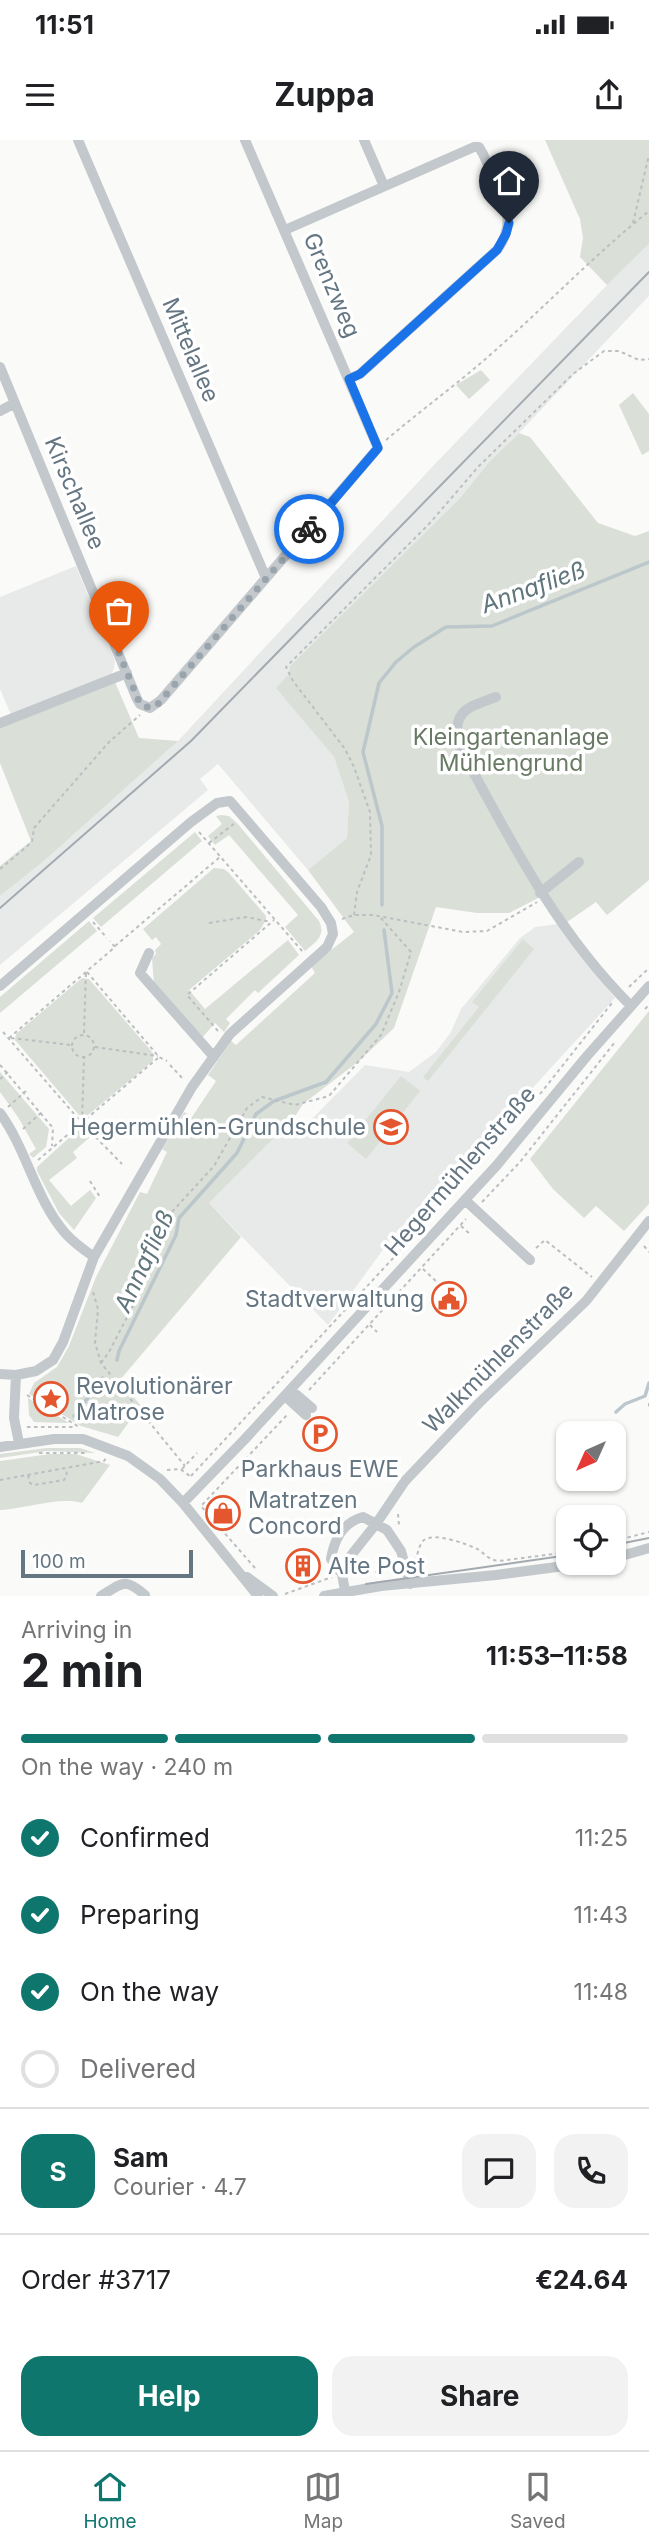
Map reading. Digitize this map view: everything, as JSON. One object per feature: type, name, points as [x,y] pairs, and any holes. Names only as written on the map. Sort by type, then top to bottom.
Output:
[{"type":"street","name":"Mittelallee","points":[[78,140],[265,578]]},
{"type":"street","name":"Grenzweg","points":[[245,140],[378,448]]},
{"type":"street","points":[[364,140],[384,186]]},
{"type":"street","points":[[285,230],[480,144],[509,214],[503,242],[360,374],[349,379]]},
{"type":"street","name":"Kirschallee","points":[[0,367],[140,704],[150,708]]},
{"type":"street","points":[[0,411],[15,402]]},
{"type":"street","points":[[150,708],[162,700],[378,448]]},
{"type":"street","points":[[0,723],[127,673]]},
{"type":"street","points":[[496,697],[470,706],[460,716],[456,726],[458,744],[542,896],[567,932],[630,1005]]},
{"type":"street","points":[[0,986],[191,822],[217,803],[227,800],[321,907],[334,934],[327,947],[254,1011],[226,1040],[192,1087],[94,1257],[63,1342],[52,1360],[36,1371],[16,1375],[0,1374]]},
{"type":"street","points":[[542,896],[579,862]]},
{"type":"street","points":[[149,953],[141,973],[214,1057]]},
{"type":"street","name":"Hegermühlenstraße","points":[[183,1503],[288,1393],[514,1146],[630,1005],[649,986]]},
{"type":"street","points":[[0,1113],[30,1167],[47,1208],[64,1232],[94,1257]]},
{"type":"street","points":[[465,1200],[530,1260]]},
{"type":"street","name":"Walkmühlenstraße","points":[[342,1574],[348,1556],[376,1524],[416,1468],[601,1284],[649,1221]]},
{"type":"street","points":[[16,1375],[14,1418],[19,1443]]},
{"type":"street","points":[[288,1393],[309,1411]]},
{"type":"street","points":[[0,1447],[54,1439],[83,1439],[128,1456],[160,1479],[183,1503],[258,1596]]},
{"type":"street","points":[[410,1584],[401,1551],[387,1530],[363,1517],[354,1519],[340,1532],[333,1545],[331,1559],[342,1574],[334,1594],[556,1567]]},
{"type":"street","points":[[626,1555],[649,1548]]},
{"type":"street","points":[[495,1561],[501,1574]]},
{"type":"street","points":[[242,1573],[273,1596]]},
{"type":"street","points":[[101,1596],[125,1582],[130,1582],[145,1595]]},
{"type":"path","points":[[632,224],[649,155]]},
{"type":"path","points":[[378,448],[428,403],[489,356],[649,211]]},
{"type":"path","points":[[354,915],[357,892],[371,855],[370,812],[355,767],[293,681],[286,667],[429,524],[478,467],[573,374],[604,351],[619,351],[639,360],[649,359]]},
{"type":"path","points":[[0,869],[32,842],[34,828],[109,742],[150,708]]},
{"type":"path","points":[[209,843],[244,817]]},
{"type":"path","points":[[191,822],[258,897],[310,961]]},
{"type":"path","points":[[8,1038],[205,870],[223,858]]},
{"type":"path","points":[[201,865],[205,870]]},
{"type":"path","points":[[181,882],[185,887]]},
{"type":"path","points":[[331,923],[354,915],[463,932],[487,931],[542,896]]},
{"type":"path","points":[[161,899],[165,904]]},
{"type":"path","points":[[85,913],[107,938]]},
{"type":"path","points":[[141,916],[145,921]]},
{"type":"path","points":[[209,923],[246,917],[274,919]]},
{"type":"path","points":[[101,1363],[136,1300],[167,1232],[171,1213],[214,1166],[247,1108],[262,1097],[295,1105],[329,1096],[382,1035],[411,952],[380,917]]},
{"type":"path","points":[[226,1040],[187,995],[274,919]]},
{"type":"path","points":[[261,931],[265,936]]},
{"type":"path","points":[[122,932],[126,937]]},
{"type":"path","points":[[110,942],[115,947]]},
{"type":"path","points":[[241,949],[245,953]]},
{"type":"path","points":[[96,954],[101,959]]},
{"type":"path","points":[[220,966],[224,971]]},
{"type":"path","points":[[534,1102],[599,1018],[649,968]]},
{"type":"path","points":[[76,971],[80,976]]},
{"type":"path","points":[[86,971],[156,1053],[167,1061]]},
{"type":"path","points":[[84,1035],[86,971]]},
{"type":"path","points":[[203,981],[207,986]]},
{"type":"path","points":[[56,988],[60,994]]},
{"type":"path","points":[[108,996],[113,992]]},
{"type":"path","points":[[35,1006],[40,1011]]},
{"type":"path","points":[[124,1015],[129,1011]]},
{"type":"path","points":[[17,1021],[22,1027]]},
{"type":"path","points":[[141,1035],[146,1031]]},
{"type":"path","points":[[3,1032],[82,1123],[122,1164]]},
{"type":"path","points":[[84,1035],[76,1038],[72,1045],[74,1053],[89,1055],[94,1047]]},
{"type":"path","points":[[84,1035],[91,1040],[94,1047]]},
{"type":"path","points":[[8,1038],[72,1045]]},
{"type":"path","points":[[261,1575],[201,1506],[520,1162],[615,1042]]},
{"type":"path","points":[[94,1047],[159,1056]]},
{"type":"path","points":[[156,1053],[161,1049]]},
{"type":"path","points":[[82,1123],[84,1056]]},
{"type":"path","points":[[30,1167],[159,1056]]},
{"type":"path","points":[[0,1065],[53,1128],[52,1149]]},
{"type":"path","points":[[170,1065],[192,1087]]},
{"type":"path","points":[[149,1066],[153,1072]]},
{"type":"path","points":[[0,1079],[8,1072]]},
{"type":"path","points":[[130,1082],[135,1088]]},
{"type":"path","points":[[0,1113],[25,1092]]},
{"type":"path","points":[[109,1100],[114,1105]]},
{"type":"path","points":[[14,1136],[42,1112]]},
{"type":"path","points":[[191,1476],[435,1213],[431,1199],[486,1140],[511,1129]]},
{"type":"path","points":[[90,1181],[100,1196]]},
{"type":"path","points":[[460,1225],[471,1234]]},
{"type":"path","points":[[520,1251],[537,1247],[545,1240],[601,1284]]},
{"type":"path","points":[[422,1267],[438,1282]]},
{"type":"path","points":[[88,1270],[98,1309],[95,1343],[101,1363],[185,1466]]},
{"type":"path","points":[[369,1325],[377,1332]]},
{"type":"path","points":[[15,1393],[27,1395],[80,1428]]},
{"type":"path","points":[[649,1403],[649,1408]]},
{"type":"path","points":[[40,1453],[93,1454]]},
{"type":"path","points":[[181,1470],[197,1453]]},
{"type":"path","points":[[0,1480],[104,1461],[107,1457]]},
{"type":"path","points":[[27,1475],[30,1483],[34,1485],[64,1480],[67,1476],[66,1467]]},
{"type":"path","points":[[395,1510],[399,1516],[399,1527]]},
{"type":"path","points":[[626,1538],[649,1532]]},
{"type":"path","points":[[410,1552],[414,1562],[421,1543],[428,1538],[447,1539],[469,1546],[495,1561],[556,1554]]},
{"type":"shaded area","points":[[649,244],[649,296],[489,462],[461,497],[290,666],[290,674],[277,688],[334,757],[349,802],[347,838],[308,870],[218,764],[200,779],[208,790],[0,965],[0,896],[44,861],[178,741],[434,465]]},
{"type":"shaded area","points":[[76,566],[115,661],[114,669],[109,677],[12,717],[0,689],[0,597]]},
{"type":"shaded area","name":"Hegermühlen-Grundschule","points":[[558,924],[615,998],[390,1240],[328,1325],[209,1203],[294,1118],[307,1124],[365,1065],[409,1072],[436,1052],[451,1032],[461,1009],[520,938],[535,927]]},
{"type":"green space","points":[[545,140],[649,140],[649,244],[607,285],[580,257],[583,238],[580,219]]},
{"type":"green space","points":[[481,370],[490,380],[469,399],[456,385]]},
{"type":"green space","points":[[633,393],[649,414],[649,451],[642,455],[619,405]]},
{"type":"green space","name":"Kleingartenanlage Mühlengrund","points":[[519,433],[530,437],[598,523],[635,536],[649,531],[649,880],[607,915],[596,902],[567,922],[548,893],[509,913],[477,913],[436,907],[394,1028],[359,1061],[303,1104],[294,1118],[209,1203],[241,1237],[120,1380],[141,1406],[118,1437],[81,1426],[29,1394],[34,1383],[57,1367],[69,1346],[96,1277],[140,1192],[147,1194],[167,1152],[162,1149],[184,1112],[192,1117],[216,1081],[208,1075],[231,1041],[236,1045],[315,973],[311,966],[354,932],[308,870],[347,838],[349,802],[334,757],[276,688],[289,674],[290,666],[461,497],[489,462]]},
{"type":"green space","points":[[115,682],[139,738],[178,741],[44,861],[0,896],[0,866],[31,841],[0,763],[0,725]]},
{"type":"green space","points":[[216,816],[229,816],[237,823],[319,921],[321,935],[305,951],[285,927],[298,915],[229,835],[215,845],[208,836],[222,824]]},
{"type":"green space","points":[[195,832],[202,841],[101,927],[93,918]]},
{"type":"green space","points":[[214,868],[224,869],[229,873],[266,916],[266,920],[260,930],[189,990],[205,1009],[288,940],[299,955],[258,993],[255,990],[226,1019],[230,1023],[224,1032],[215,1023],[201,1039],[154,984],[152,958],[161,944],[156,937],[152,940],[143,929]]},
{"type":"green space","points":[[89,921],[97,931],[0,1013],[0,997]]},
{"type":"green space","points":[[523,939],[534,949],[428,1081],[423,1077],[479,1007],[472,1002]]},
{"type":"green space","points":[[82,978],[89,979],[153,1053],[153,1061],[88,1115],[79,1115],[15,1040],[16,1034]]},
{"type":"green space","points":[[649,1011],[649,1204],[624,1231],[596,1206],[584,1218],[553,1189],[530,1159]]},
{"type":"green space","points":[[0,1072],[49,1129],[46,1147],[33,1158],[29,1154],[36,1149],[0,1092]]},
{"type":"green space","points":[[401,1076],[420,1091],[366,1159],[347,1143]]},
{"type":"green space","points":[[82,1126],[90,1137],[73,1152],[77,1158],[49,1180],[71,1206],[90,1190],[96,1198],[74,1230],[59,1213],[37,1167]]},
{"type":"green space","points":[[28,1398],[69,1423],[34,1422],[29,1415]]},
{"type":"green space","points":[[47,1448],[80,1448],[95,1453],[47,1451],[0,1458],[0,1454]]},
{"type":"green space","points":[[50,1454],[76,1454],[110,1465],[82,1503],[63,1501],[0,1510],[0,1461]]},
{"type":"waterway","name":"Annafließ","points":[[382,905],[382,826],[363,752],[379,683],[396,662],[446,627],[492,626],[649,562]]},
{"type":"waterway","name":"Annafließ","points":[[117,1360],[176,1235],[179,1218],[237,1153],[256,1114],[274,1101],[326,1082],[376,1024],[392,993],[384,930]]},
{"type":"waterway","name":"Annafließ","points":[[74,1416],[103,1378]]},
{"type":"waterway","points":[[616,1412],[625,1404],[645,1396],[649,1383]]},
{"type":"tram line","points":[[0,908],[191,741],[649,272]]},
{"type":"tram line","points":[[626,1543],[649,1538]]},
{"type":"tram line","points":[[366,1584],[556,1557]]},
{"type":"way so far","points":[[119,653],[140,704],[150,708],[157,705],[309,529]]},
{"type":"place","name":"Hegermühlen-Grundschule","points":[[391,1127]]},
{"type":"place","name":"Stadtverwaltung","points":[[449,1299]]},
{"type":"place","name":"Revolutionärer Matrose","points":[[51,1399]]},
{"type":"place","name":"Parkhaus EWE","points":[[320,1434]]},
{"type":"place","name":"Matratzen Concord","points":[[223,1513]]},
{"type":"place","name":"Alte Post","points":[[303,1566]]},
{"type":"route","points":[[309,529],[378,448],[349,379],[360,374],[497,250],[503,242],[509,223]]}]
